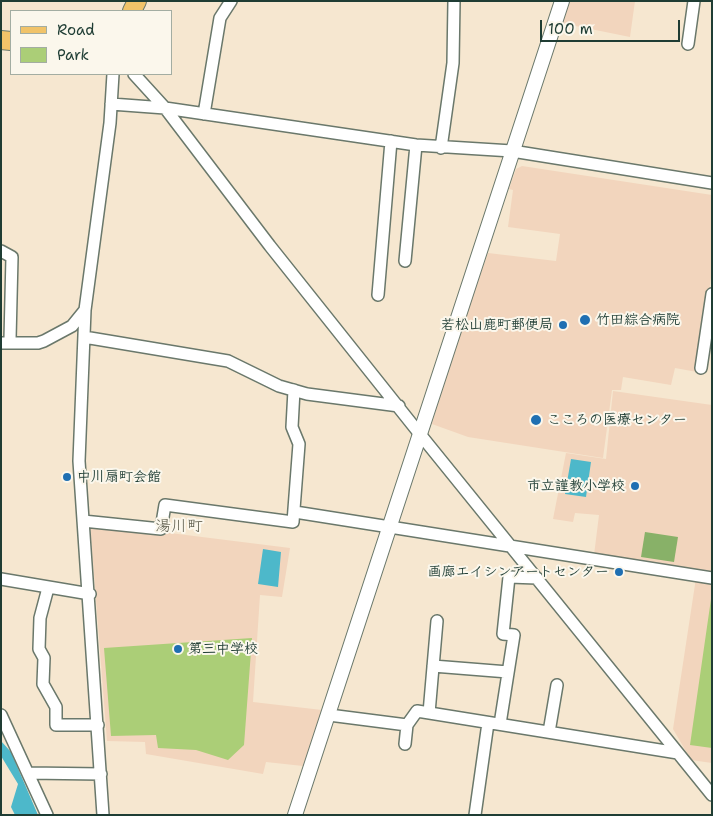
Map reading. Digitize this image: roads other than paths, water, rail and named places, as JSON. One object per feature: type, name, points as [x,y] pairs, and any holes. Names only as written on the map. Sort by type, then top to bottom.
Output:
[{"type":"street","points":[[204,114],[220,18],[231,1]]},
{"type":"street","points":[[441,148],[453,63],[454,1]]},
{"type":"street","points":[[295,815],[562,1]]},
{"type":"street","points":[[688,44],[694,1]]},
{"type":"street","points":[[104,815],[79,449],[85,310],[112,104],[113,75]]},
{"type":"street","points":[[135,75],[165,108],[270,246],[420,434],[710,790]]},
{"type":"street","points":[[112,104],[165,108],[441,148],[512,151],[712,183]]},
{"type":"street","points":[[378,295],[391,141]]},
{"type":"street","points":[[405,262],[416,145]]},
{"type":"street","points":[[1,251],[12,258],[6,341],[38,343],[67,330],[79,320],[85,310]]},
{"type":"street","points":[[700,368],[712,294]]},
{"type":"street","points":[[67,330],[84,340],[228,361],[278,386],[324,398],[399,406]]},
{"type":"street","points":[[83,521],[161,529],[165,505],[294,522],[299,444],[292,427],[294,390]]},
{"type":"street","points":[[296,512],[510,544],[712,578]]},
{"type":"street","points":[[500,724],[514,635],[503,634],[509,577],[537,578]]},
{"type":"street","points":[[1,579],[90,594]]},
{"type":"street","points":[[48,588],[40,618],[38,648],[44,658],[43,684],[56,707],[56,725],[98,725]]},
{"type":"street","points":[[429,713],[437,621]]},
{"type":"street","points":[[433,666],[508,672]]},
{"type":"street","points":[[549,732],[557,685]]},
{"type":"street","points":[[405,744],[407,725],[417,711],[678,753]]},
{"type":"street","points":[[1,715],[47,815]]},
{"type":"street","points":[[329,715],[407,725]]},
{"type":"street","points":[[475,815],[488,723]]},
{"type":"street","points":[[28,773],[101,774]]},
{"type":"water","points":[[571,459],[591,462],[586,497],[565,494]]},
{"type":"water","points":[[263,549],[281,552],[278,587],[258,584]]},
{"type":"water","points":[[1,741],[11,752],[38,815],[15,815],[11,807],[18,784],[1,756]]},
{"type":"place","name":"竹田綜合病院","points":[[585,320]]},
{"type":"place","name":"若松山鹿町郵便局","points":[[563,325]]},
{"type":"place","name":"こころの医療センター","points":[[536,420]]},
{"type":"place","name":"中川扇町会館","points":[[67,477]]},
{"type":"place","name":"市立謹教小学校","points":[[635,486]]},
{"type":"place","name":"画廊エイシンアートセンター","points":[[619,572]]},
{"type":"place","name":"第三中学校","points":[[178,649]]},
{"type":"district","name":"湯川町","points":[[179,527]]}]
